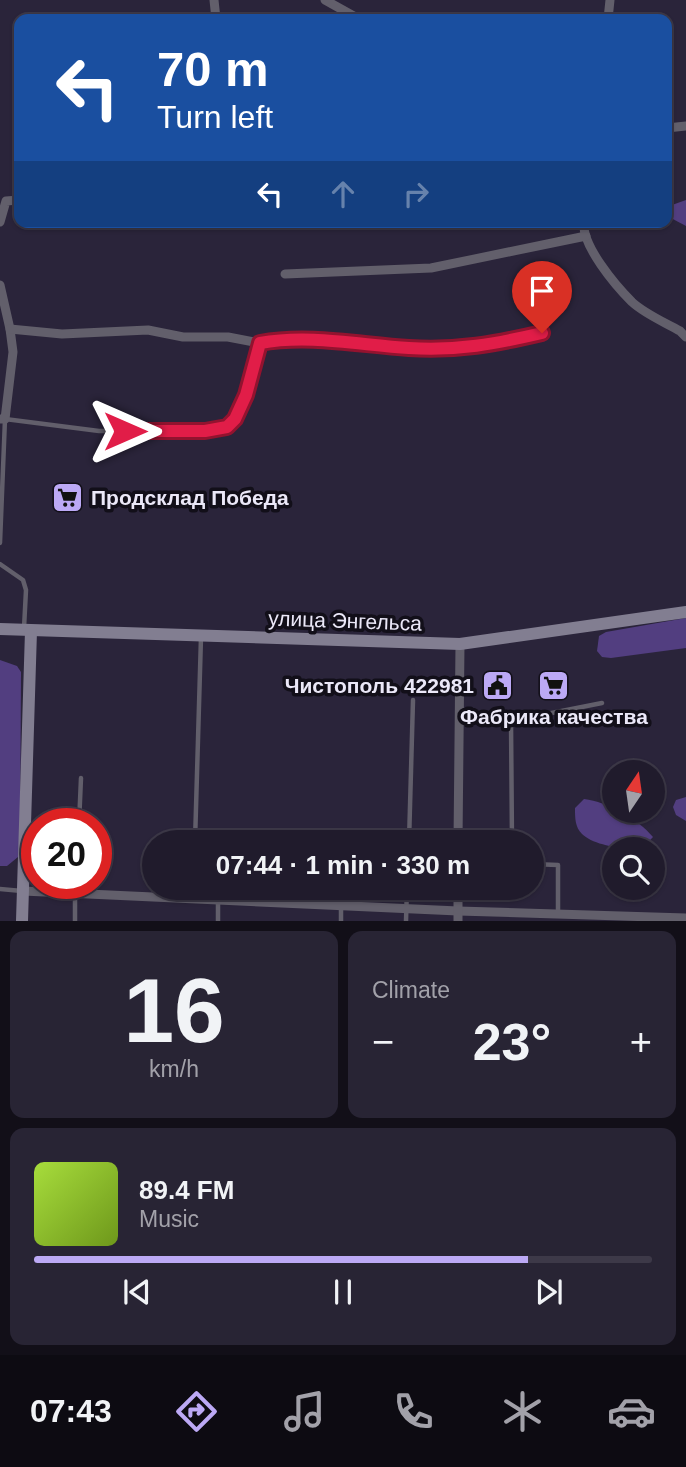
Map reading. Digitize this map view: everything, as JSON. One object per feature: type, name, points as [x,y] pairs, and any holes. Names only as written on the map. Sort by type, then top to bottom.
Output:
[{"type":"main road","name":"улица Энгельса","points":[[0,629],[460,644],[686,611]]},
{"type":"main road","points":[[25,808],[28,631]]},
{"type":"main road","points":[[22,921],[23,899]]},
{"type":"street","points":[[325,0],[350,14]]},
{"type":"street","points":[[0,222],[3,199]]},
{"type":"street","points":[[585,228],[590,249],[633,303],[686,337]]},
{"type":"street","points":[[285,274],[431,268],[586,236]]},
{"type":"street","points":[[0,285],[13,352],[3,419]]},
{"type":"street","points":[[10,329],[62,334],[148,330],[183,337],[228,337],[260,343],[305,339],[410,348],[490,346],[542,333]]},
{"type":"street","points":[[458,830],[460,644]]},
{"type":"street","points":[[112,892],[142,894]]},
{"type":"street","points":[[218,900],[407,909],[458,916],[558,914],[686,918]]},
{"type":"lane","points":[[0,543],[3,419],[99,431],[216,431],[227,427],[241,408],[260,343]]},
{"type":"lane","points":[[0,564],[23,580],[28,631]]},
{"type":"lane","points":[[195,830],[201,636]]},
{"type":"lane","points":[[409,830],[413,700]]},
{"type":"lane","points":[[512,830],[511,721],[602,703]]},
{"type":"lane","points":[[80,808],[81,778]]},
{"type":"lane","points":[[544,864],[558,865],[558,914]]},
{"type":"lane","points":[[0,889],[21,891]]},
{"type":"lane","points":[[75,899],[75,921]]},
{"type":"lane","points":[[218,900],[218,921]]},
{"type":"lane","points":[[340,900],[341,921]]},
{"type":"lane","points":[[406,921],[407,900]]},
{"type":"shaded area","points":[[686,200],[686,226],[672,219],[672,205]]},
{"type":"shaded area","points":[[686,618],[686,648],[611,658],[602,657],[597,651],[599,636],[606,632]]},
{"type":"shaded area","points":[[0,660],[17,666],[21,672],[20,850],[18,857],[7,866],[0,866]]},
{"type":"shaded area","points":[[686,797],[686,821],[676,815],[673,807],[676,800]]},
{"type":"shaded area","points":[[584,799],[602,804],[602,823],[638,823],[653,837],[602,837],[602,844],[587,838],[580,831],[575,819],[575,808]]},
{"type":"place","name":"Продсклад Победа","points":[[68,498]]},
{"type":"place","name":"Фабрика качества","points":[[554,685]]},
{"type":"place","name":"Чистополь 422981","points":[[497,686]]},
{"type":"route","points":[[125,431],[216,431],[227,427],[241,408],[260,343],[305,339],[410,348],[465,348],[490,346],[542,333]]}]
